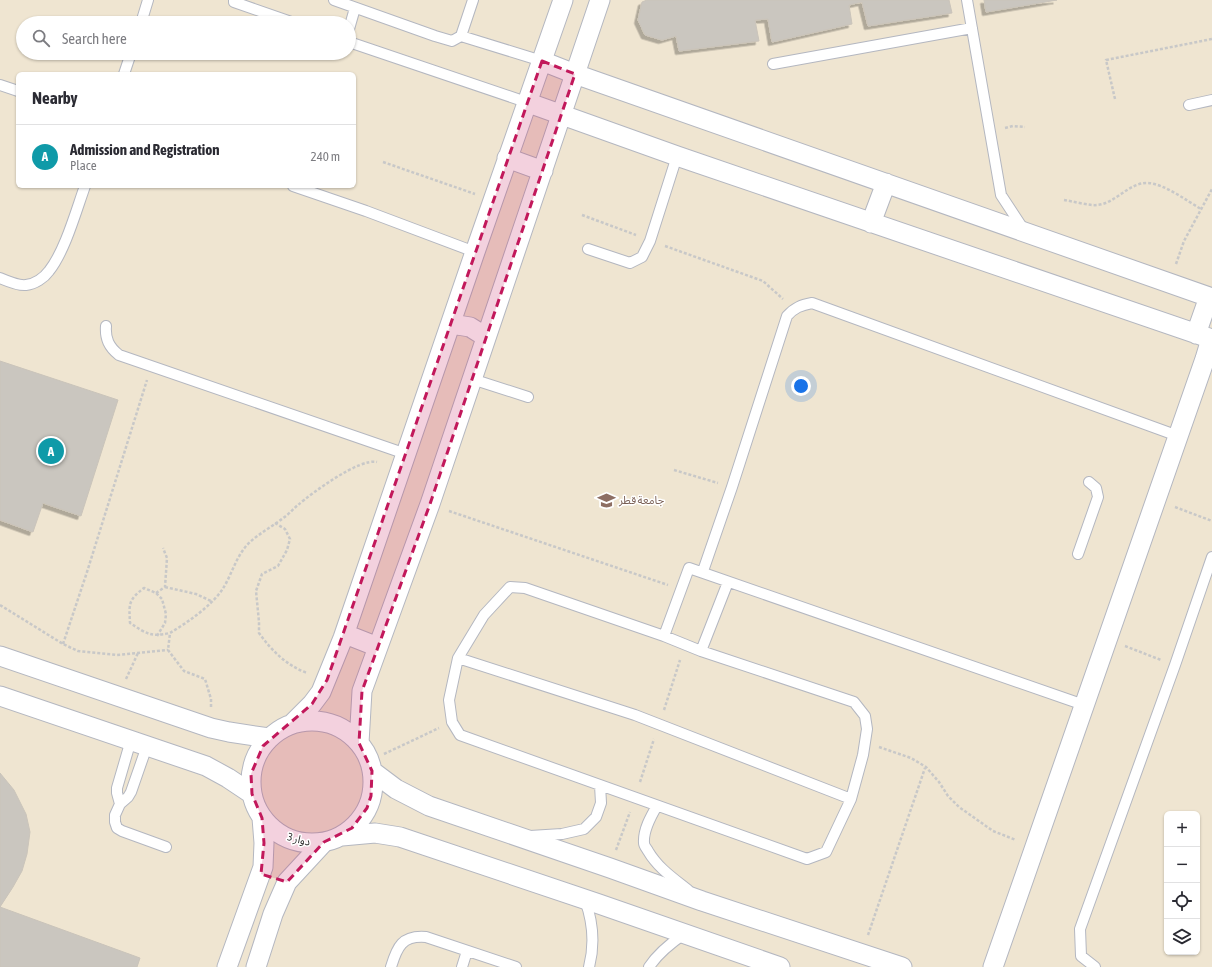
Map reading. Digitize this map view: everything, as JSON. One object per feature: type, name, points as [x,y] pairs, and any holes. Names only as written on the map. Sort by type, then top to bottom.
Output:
[{"type":"street","points":[[292,724],[312,704],[321,692],[345,634],[526,102],[563,0]]},
{"type":"street","points":[[359,743],[362,691],[430,504],[600,0]]},
{"type":"street","points":[[542,61],[575,74],[1210,297],[1205,359],[993,967]]},
{"type":"street","points":[[526,102],[677,156],[1206,337]]},
{"type":"street","points":[[507,158],[543,171]]},
{"type":"street","points":[[871,223],[886,183]]},
{"type":"street","points":[[451,324],[470,327],[486,337]]},
{"type":"street","points":[[345,634],[378,647]]},
{"type":"street","points":[[0,656],[211,728],[270,738]]},
{"type":"street","points":[[0,696],[206,766],[252,794]]},
{"type":"street","name":"دوار 3","points":[[304,721],[316,721],[340,727],[359,743],[371,766],[373,784],[371,796],[361,819],[342,836],[324,842],[313,843],[290,839],[280,834],[262,818],[252,794],[251,774],[263,746],[280,730],[292,724],[304,721]]},
{"type":"street","points":[[371,766],[396,789],[429,806],[702,901],[902,967]]},
{"type":"street","points":[[226,967],[263,867],[264,843],[262,818]]},
{"type":"street","points":[[342,836],[375,833],[400,837],[780,967]]},
{"type":"street","points":[[256,967],[273,914],[287,882],[324,842]]},
{"type":"street","points":[[260,874],[287,882]]},
{"type":"lane","points":[[143,16],[148,0]]},
{"type":"lane","points":[[234,0],[234,2],[274,16]]},
{"type":"lane","points":[[334,0],[452,41],[461,36],[473,0]]},
{"type":"lane","points":[[967,0],[1001,195],[1027,233]]},
{"type":"lane","points":[[353,16],[355,8]]},
{"type":"lane","points":[[773,64],[972,28]]},
{"type":"lane","points":[[461,36],[542,61]]},
{"type":"lane","points":[[356,44],[526,102]]},
{"type":"lane","points":[[125,72],[129,60]]},
{"type":"lane","points":[[0,85],[16,90]]},
{"type":"lane","points":[[1189,105],[1212,100]]},
{"type":"lane","points":[[588,249],[630,263],[642,257],[650,241],[677,156]]},
{"type":"lane","points":[[3,282],[25,285],[37,282],[49,271],[60,252],[84,188]]},
{"type":"lane","points":[[299,188],[366,211],[475,252]]},
{"type":"lane","points":[[703,572],[787,316],[794,309],[802,305],[812,303],[1178,436]]},
{"type":"lane","points":[[106,326],[108,343],[112,350],[119,355],[403,461]]},
{"type":"lane","points":[[472,379],[528,397]]},
{"type":"lane","points":[[1078,554],[1098,497],[1096,488],[1089,482]]},
{"type":"lane","points":[[1095,967],[1081,956],[1080,929],[1175,665],[1212,557]]},
{"type":"lane","points":[[664,636],[689,568],[1084,705]]},
{"type":"lane","points":[[701,651],[728,582]]},
{"type":"lane","points":[[510,587],[525,588],[664,636],[701,651],[854,702],[865,716],[867,729],[863,755],[851,799],[826,852],[807,859],[460,735],[452,722],[449,700],[458,658],[484,615],[510,587]]},
{"type":"lane","points":[[458,658],[635,714],[851,799]]},
{"type":"lane","points":[[120,804],[117,788],[139,743]]},
{"type":"lane","points":[[139,743],[131,792],[120,804],[114,819],[117,828],[122,831],[166,847]]},
{"type":"lane","points":[[517,837],[562,834],[584,829],[596,817],[601,803],[600,785]]},
{"type":"lane","points":[[657,806],[646,830],[644,844],[654,860],[668,875],[702,901]]},
{"type":"lane","points":[[585,900],[589,912],[593,936],[593,949],[589,967]]},
{"type":"lane","points":[[649,967],[661,952],[684,934]]},
{"type":"lane","points":[[391,967],[397,950],[401,944],[412,937],[426,937],[516,967]]},
{"type":"lane","points":[[462,967],[467,951]]},
{"type":"path","points":[[1115,99],[1106,60],[1212,39]]},
{"type":"path","points":[[383,162],[493,200]]},
{"type":"path","points":[[1064,200],[1098,206],[1132,187],[1148,183],[1168,189],[1201,209]]},
{"type":"path","points":[[1170,283],[1184,241],[1212,189]]},
{"type":"path","points":[[582,215],[763,281],[794,309]]},
{"type":"path","points":[[63,644],[151,366]]},
{"type":"path","points":[[157,636],[165,623],[166,614],[162,599],[156,592],[144,588],[136,594],[129,606],[130,623],[145,633],[157,636],[170,633],[191,619],[211,602],[221,590],[238,559],[249,543],[286,516],[297,505],[323,486],[359,465],[373,462],[403,461]]},
{"type":"path","points":[[674,470],[732,487]]},
{"type":"path","points":[[1156,500],[1212,521]]},
{"type":"path","points":[[430,504],[681,590]]},
{"type":"path","points":[[276,523],[285,529],[290,539],[287,550],[278,566],[262,574],[256,591],[259,633],[270,648],[294,668],[327,680]]},
{"type":"path","points":[[164,548],[167,558],[165,587]]},
{"type":"path","points":[[156,592],[165,587],[196,594],[211,602]]},
{"type":"path","points":[[0,605],[63,644],[78,651],[117,655],[168,650]]},
{"type":"path","points":[[170,633],[168,650],[184,671],[205,679],[210,699],[211,728]]},
{"type":"path","points":[[1107,639],[1175,665]]},
{"type":"path","points":[[610,868],[685,644]]},
{"type":"path","points":[[371,766],[452,722]]},
{"type":"path","points":[[865,743],[911,758],[926,767],[939,782],[948,796],[959,807],[993,831],[1035,847]]},
{"type":"path","points":[[862,954],[926,767]]},
{"type":"highlighted area","points":[[542,61],[575,74],[430,504],[362,691],[359,743],[372,771],[371,796],[367,808],[352,828],[324,842],[287,882],[261,874],[264,843],[262,818],[252,794],[251,774],[263,746],[312,704],[327,680]]},
{"type":"shaded area","name":"جامعة قطر","points":[[0,0],[1212,0],[1212,967],[0,967]]},
{"type":"building","points":[[647,0],[949,0],[952,13],[868,26],[862,2],[849,5],[852,24],[772,42],[768,19],[755,20],[759,41],[679,51],[676,36],[662,40],[645,35],[638,20],[642,2]]},
{"type":"building","points":[[984,0],[1057,0],[986,12]]},
{"type":"building","points":[[0,361],[118,400],[81,516],[43,503],[33,532],[0,520]]},
{"type":"building","points":[[0,773],[14,790],[26,814],[30,832],[27,854],[22,871],[0,907]]},
{"type":"building","points":[[0,907],[140,958],[137,967],[0,967]]},
{"type":"place","name":"Admission and Registration","points":[[51,451]]},
{"type":"place","name":"جامعة قطر","points":[[606,500]]}]
